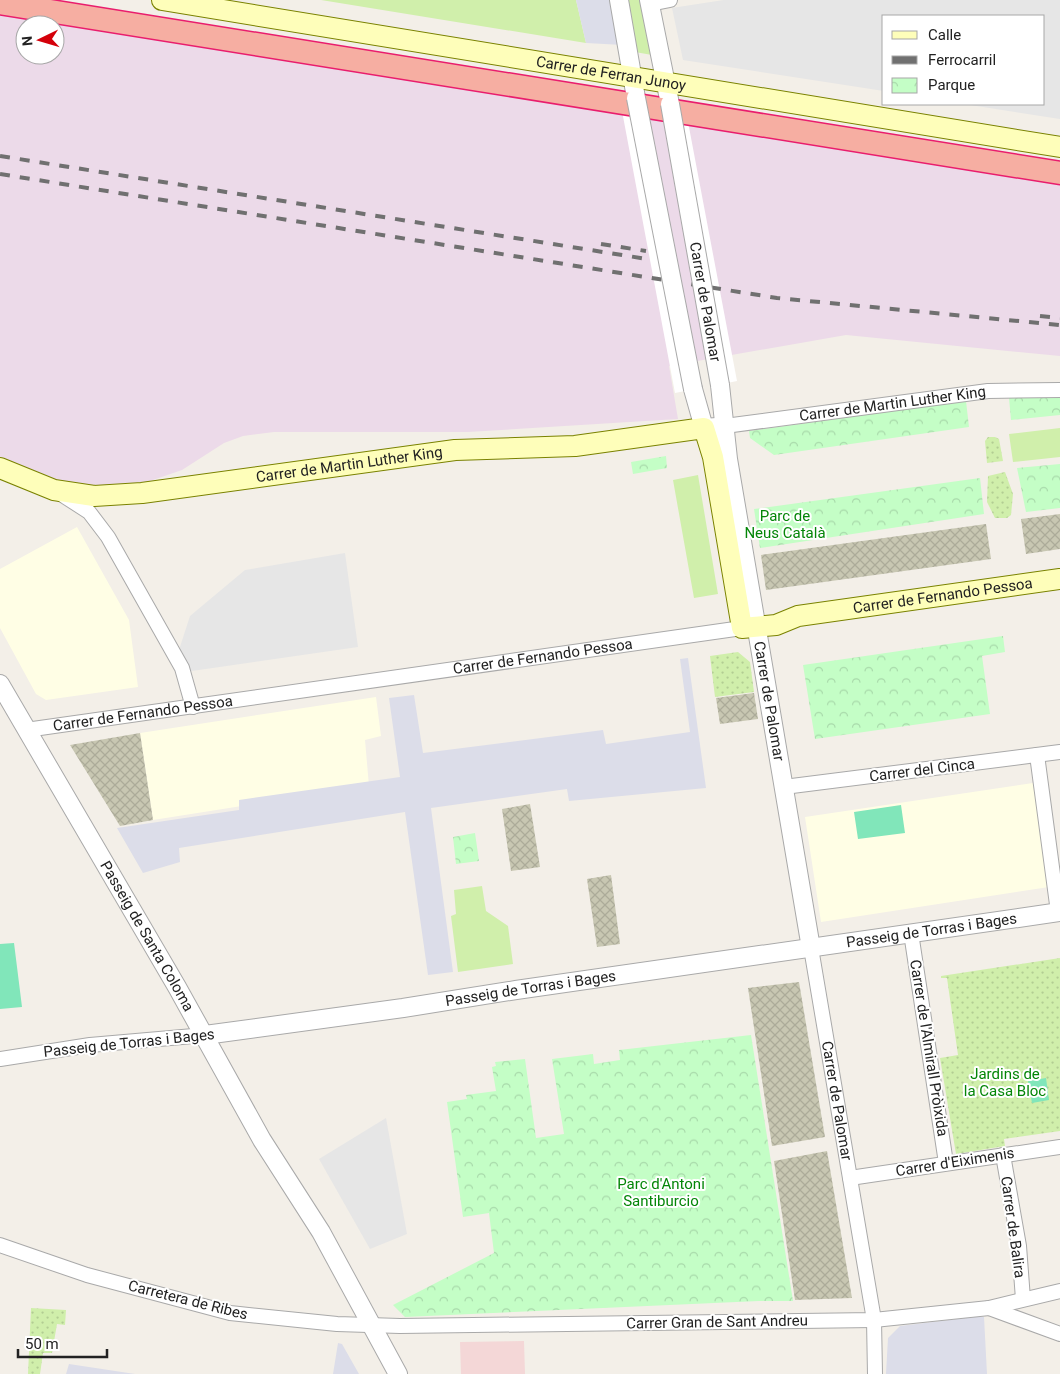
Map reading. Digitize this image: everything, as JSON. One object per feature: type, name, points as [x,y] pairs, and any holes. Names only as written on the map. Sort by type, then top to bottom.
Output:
[{"type":"highway","points":[[0,3],[1060,173]]},
{"type":"main road","name":"Carrer de Ferran Junoy","points":[[162,0],[210,4],[1060,147]]},
{"type":"main road","name":"Carrer de Martin Luther King","points":[[0,468],[54,490],[94,496],[142,494],[455,450],[575,446],[704,428]]},
{"type":"main road","name":"Carrer de Palomar","points":[[704,428],[713,457],[749,628]]},
{"type":"main road","name":"Carrer de Fernando Pessoa","points":[[749,628],[776,625],[798,616],[1060,579]]},
{"type":"street","name":"Carrer de Palomar","points":[[619,0],[636,98],[693,389],[704,428]]},
{"type":"street","points":[[649,2],[670,0]]},
{"type":"street","name":"Carrer de Palomar","points":[[649,2],[670,104],[720,385],[749,628],[784,787],[874,1320],[875,1374]]},
{"type":"street","name":"Carrer de Martin Luther King","points":[[725,426],[988,391],[1060,390]]},
{"type":"street","points":[[704,428],[725,426]]},
{"type":"street","points":[[54,490],[89,512],[108,537],[182,668],[193,707]]},
{"type":"street","name":"Carrer de Fernando Pessoa","points":[[26,730],[749,628]]},
{"type":"street","name":"Passeig de Santa Coloma","points":[[0,684],[204,1035],[262,1140],[321,1232],[398,1374]]},
{"type":"street","name":"Carrer del Cinca","points":[[784,787],[1060,752]]},
{"type":"street","points":[[1037,755],[1059,912]]},
{"type":"street","name":"Passeig de Torras i Bages","points":[[0,1059],[90,1045],[204,1035],[402,1008],[1059,912]]},
{"type":"street","name":"Carrer de l'Almirall Pròixida","points":[[911,933],[946,1163]]},
{"type":"street","name":"Carrer d'Eiximenis","points":[[850,1178],[1060,1147]]},
{"type":"street","name":"Carrer de Balira","points":[[1003,1155],[1019,1246],[1023,1299]]},
{"type":"street","name":"Carretera de Ribes","points":[[3,1247],[87,1275],[230,1313],[320,1323],[371,1325]]},
{"type":"street","name":"Carrer Gran de Sant Andreu","points":[[371,1325],[874,1320],[989,1308],[1060,1291]]},
{"type":"street","points":[[989,1308],[1060,1334]]},
{"type":"shaded area","points":[[576,0],[614,0],[623,45],[586,43]]},
{"type":"shaded area","points":[[724,0],[1060,0],[1060,119],[970,105],[1045,105],[1045,15],[882,15],[882,91],[683,60],[672,8]]},
{"type":"shaded area","points":[[0,15],[15,17],[15,65],[65,65],[65,25],[1060,183],[1060,356],[846,335],[669,366],[678,419],[468,432],[274,432],[243,436],[224,443],[182,470],[147,482],[125,486],[94,488],[37,476],[8,464],[0,457]]},
{"type":"shaded area","points":[[1060,514],[1060,549],[1026,554],[1021,519]]},
{"type":"shaded area","points":[[986,524],[991,559],[766,590],[761,555]]},
{"type":"shaded area","points":[[77,527],[129,620],[138,687],[46,700],[36,694],[0,628],[0,569]]},
{"type":"shaded area","points":[[345,553],[358,647],[185,672],[178,653],[190,616],[245,570]]},
{"type":"shaded area","points":[[688,658],[706,788],[569,801],[567,789],[431,808],[453,972],[428,975],[405,812],[179,848],[180,862],[143,873],[117,828],[239,810],[239,800],[400,777],[389,698],[414,695],[423,753],[603,730],[606,744],[690,732],[680,659]]},
{"type":"shaded area","points":[[754,693],[758,719],[720,724],[716,698]]},
{"type":"shaded area","points":[[376,697],[381,736],[365,740],[369,786],[153,820],[140,733]]},
{"type":"shaded area","points":[[140,733],[153,820],[120,826],[70,745]]},
{"type":"shaded area","points":[[1033,783],[1049,887],[821,922],[805,817]]},
{"type":"shaded area","points":[[530,804],[540,867],[511,871],[502,809]]},
{"type":"shaded area","points":[[611,875],[620,944],[597,947],[587,879]]},
{"type":"shaded area","points":[[799,982],[825,1137],[772,1146],[748,988]]},
{"type":"shaded area","points":[[386,1118],[407,1234],[370,1249],[319,1159]]},
{"type":"shaded area","points":[[827,1151],[852,1298],[795,1300],[774,1161]]},
{"type":"shaded area","points":[[984,1317],[987,1374],[886,1374],[888,1338],[900,1326]]},
{"type":"shaded area","points":[[524,1341],[525,1374],[461,1374],[460,1342]]},
{"type":"shaded area","points":[[338,1343],[342,1344],[359,1374],[333,1374]]},
{"type":"shaded area","points":[[69,1364],[135,1374],[66,1374]]},
{"type":"green space","points":[[321,0],[576,0],[586,43]]},
{"type":"green space","points":[[625,0],[641,0],[652,55],[635,52]]},
{"type":"green space","points":[[1060,397],[1060,415],[1011,420],[1009,398]]},
{"type":"green space","points":[[966,401],[969,427],[774,455],[750,438],[749,431]]},
{"type":"green space","points":[[1060,428],[1060,457],[1013,462],[1009,434]]},
{"type":"green space","points":[[988,437],[999,439],[1003,461],[987,463],[985,441]]},
{"type":"green space","points":[[666,456],[667,468],[633,474],[631,462]]},
{"type":"green space","points":[[1060,464],[1060,508],[1026,512],[1017,468]]},
{"type":"green space","points":[[1005,472],[1013,494],[1011,515],[1007,518],[995,518],[987,502],[988,476]]},
{"type":"green space","points":[[698,475],[718,594],[694,598],[673,480]]},
{"type":"green space","name":"Parc de Neus Català","points":[[980,478],[984,514],[760,548],[754,509]]},
{"type":"green space","points":[[1003,636],[1005,652],[982,656],[990,714],[815,739],[803,665]]},
{"type":"green space","points":[[738,652],[750,662],[754,692],[715,697],[710,656]]},
{"type":"green space","points":[[901,805],[905,833],[858,839],[854,812]]},
{"type":"green space","points":[[475,833],[479,861],[456,864],[453,837]]},
{"type":"green space","points":[[482,886],[486,911],[508,926],[513,964],[458,972],[451,916],[456,914],[454,890]]},
{"type":"green space","points":[[14,943],[22,1007],[0,1009],[0,944]]},
{"type":"green space","name":"Jardins de la Casa Bloc","points":[[1060,958],[1060,1131],[1004,1139],[1005,1146],[956,1154],[940,1058],[958,1055],[947,978],[941,978],[941,976]]},
{"type":"green space","name":"Parc d'Antoni Santiburcio","points":[[751,1035],[793,1301],[405,1317],[393,1305],[494,1253],[489,1213],[463,1217],[447,1102],[467,1099],[466,1095],[496,1091],[492,1067],[496,1066],[495,1062],[525,1059],[536,1138],[564,1134],[552,1059],[593,1054],[594,1064],[620,1060],[619,1050]]},
{"type":"green space","points":[[1046,1078],[1049,1100],[1032,1103],[1028,1081]]},
{"type":"green space","points":[[31,1308],[66,1310],[65,1325],[57,1324],[52,1353],[43,1353],[40,1374],[28,1374]]},
{"type":"pier","points":[[619,95],[644,100],[700,388],[675,393]]},
{"type":"pier","points":[[660,102],[685,106],[737,381],[713,386]]},
{"type":"railway","points":[[0,156],[647,259]]},
{"type":"railway","points":[[0,174],[777,298],[1060,325]]},
{"type":"railway","points":[[601,244],[646,251]]},
{"type":"railway","points":[[1040,316],[1060,318]]}]
